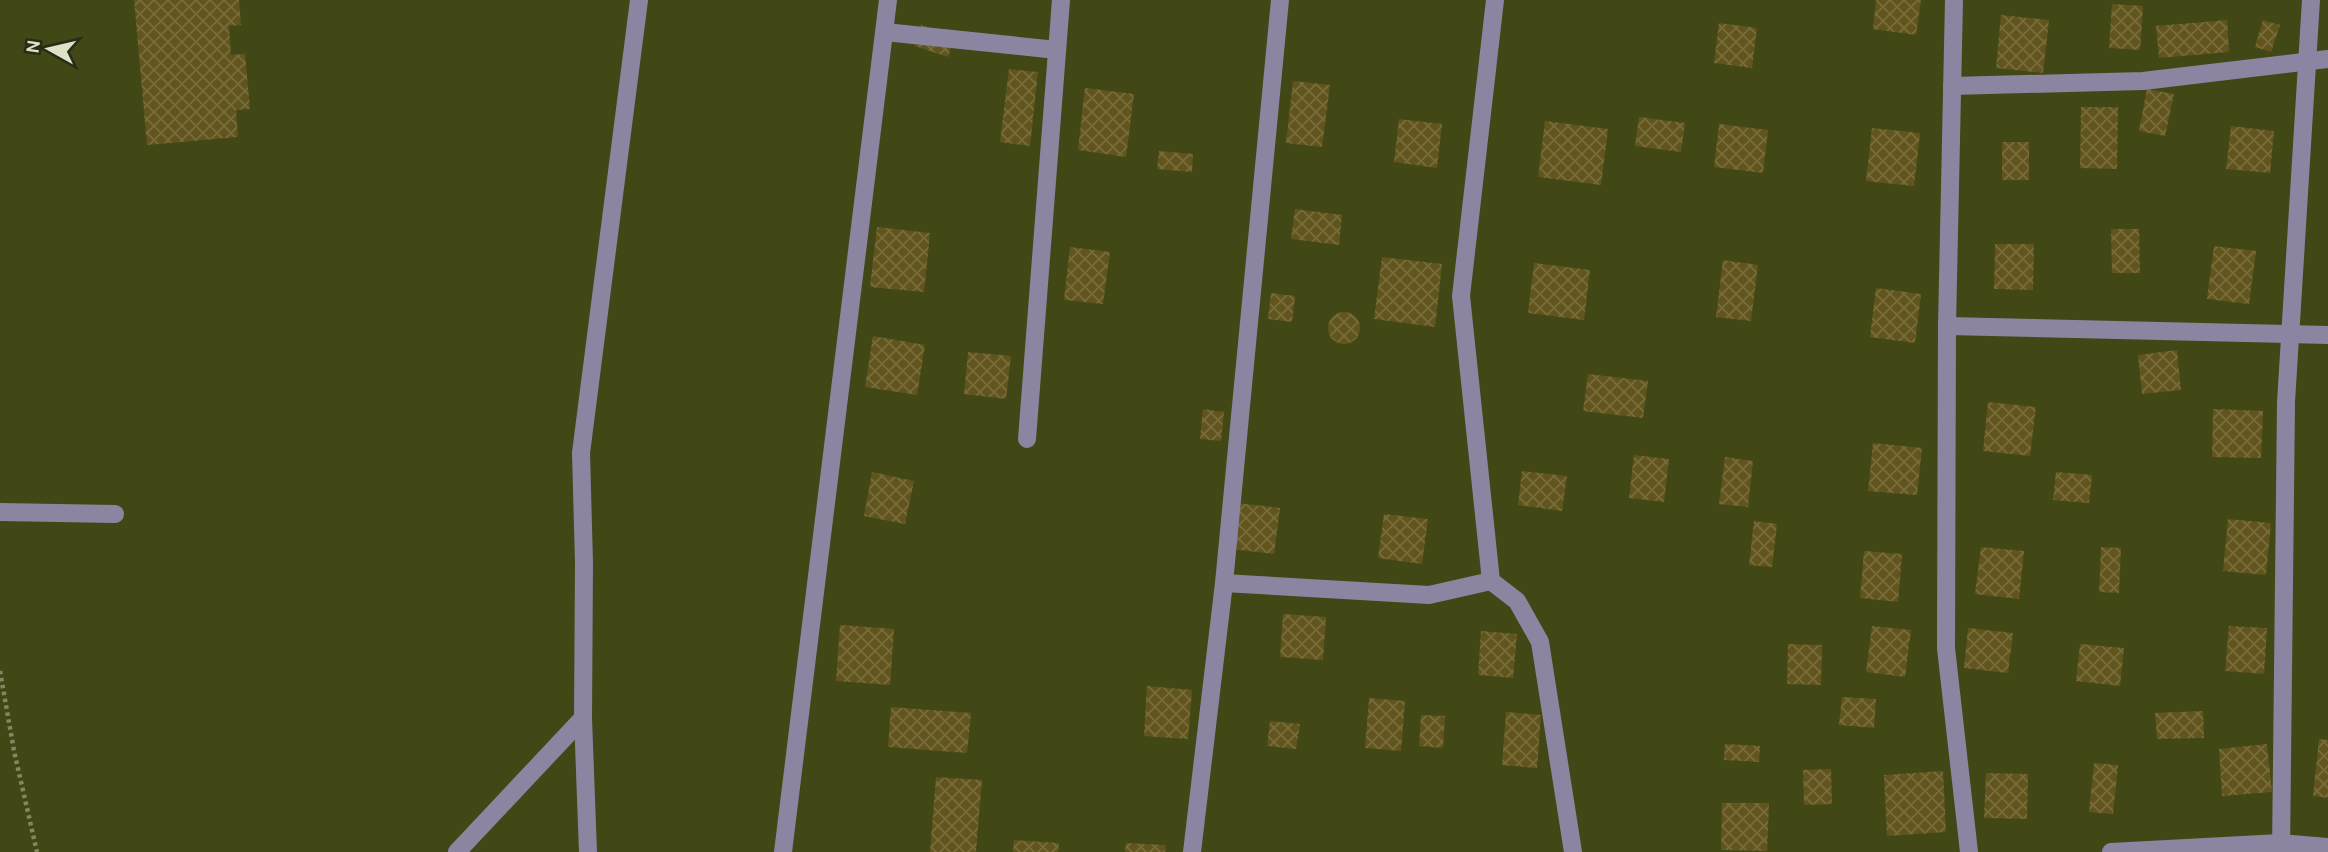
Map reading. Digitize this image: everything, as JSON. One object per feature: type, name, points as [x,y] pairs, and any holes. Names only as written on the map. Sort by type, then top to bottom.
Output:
[{"type":"street","points":[[588,852],[583,718],[584,563],[581,453],[639,0]]},
{"type":"street","points":[[783,852],[888,0]]},
{"type":"street","points":[[1027,439],[1061,0]]},
{"type":"street","points":[[1192,852],[1224,583],[1280,0]]},
{"type":"street","points":[[1495,0],[1461,296],[1491,581],[1517,601],[1540,642],[1573,852]]},
{"type":"street","points":[[1954,0],[1947,326],[1946,648],[1969,852]]},
{"type":"street","points":[[2281,847],[2286,402],[2311,0]]},
{"type":"street","points":[[885,32],[1057,50]]},
{"type":"street","points":[[1952,86],[2143,81],[2328,59]]},
{"type":"street","points":[[1947,326],[2328,335]]},
{"type":"street","points":[[0,513],[115,514]]},
{"type":"street","points":[[1224,583],[1429,595],[1491,581]]},
{"type":"street","points":[[457,852],[583,718]]},
{"type":"street","points":[[2111,852],[2328,847]]},
{"type":"path","points":[[0,671],[14,751],[37,852]]},
{"type":"building","points":[[134,0],[239,0],[241,25],[229,26],[231,55],[245,54],[250,109],[236,110],[238,137],[147,145]]},
{"type":"building","points":[[1876,0],[1921,0],[1916,35],[1873,29]]},
{"type":"building","points":[[2112,4],[2143,6],[2140,50],[2109,48]]},
{"type":"building","points":[[2001,15],[2049,20],[2043,73],[1996,68]]},
{"type":"building","points":[[2227,20],[2229,52],[2159,58],[2156,26]]},
{"type":"building","points":[[2263,20],[2280,25],[2271,52],[2255,47]]},
{"type":"building","points":[[1719,23],[1757,28],[1752,68],[1714,63]]},
{"type":"building","points":[[921,25],[955,36],[948,57],[915,46]]},
{"type":"building","points":[[1009,69],[1038,72],[1030,146],[1000,142]]},
{"type":"building","points":[[1293,81],[1330,85],[1322,147],[1286,143]]},
{"type":"building","points":[[1085,88],[1134,94],[1126,157],[1078,150]]},
{"type":"building","points":[[2147,89],[2174,94],[2165,136],[2139,131]]},
{"type":"building","points":[[2081,107],[2118,107],[2117,169],[2080,168]]},
{"type":"building","points":[[1639,117],[1685,123],[1681,152],[1635,146]]},
{"type":"building","points":[[1399,119],[1442,124],[1437,168],[1394,162]]},
{"type":"building","points":[[1545,121],[1608,129],[1601,185],[1538,177]]},
{"type":"building","points":[[1719,124],[1768,130],[1763,173],[1714,167]]},
{"type":"building","points":[[2231,126],[2274,131],[2270,173],[2226,169]]},
{"type":"building","points":[[1872,128],[1920,133],[1914,186],[1866,181]]},
{"type":"building","points":[[2002,142],[2029,142],[2029,180],[2002,180]]},
{"type":"building","points":[[1159,151],[1193,154],[1192,172],[1157,169]]},
{"type":"building","points":[[1295,209],[1342,215],[1339,245],[1291,239]]},
{"type":"building","points":[[877,227],[930,233],[924,292],[870,287]]},
{"type":"building","points":[[2111,229],[2139,229],[2140,273],[2112,273]]},
{"type":"building","points":[[1995,244],[2034,244],[2033,290],[1994,289]]},
{"type":"building","points":[[2214,246],[2256,251],[2249,304],[2207,299]]},
{"type":"building","points":[[1070,247],[1110,252],[1103,304],[1064,300]]},
{"type":"building","points":[[1382,257],[1442,264],[1435,327],[1374,319]]},
{"type":"building","points":[[1723,260],[1758,265],[1751,321],[1716,317]]},
{"type":"building","points":[[1534,263],[1590,270],[1584,320],[1528,313]]},
{"type":"building","points":[[1876,288],[1921,294],[1915,343],[1870,337]]},
{"type":"building","points":[[1271,293],[1295,296],[1292,322],[1268,319]]},
{"type":"building","points":[[1344,312],[1356,316],[1360,328],[1356,340],[1344,344],[1332,340],[1328,328],[1332,316]]},
{"type":"building","points":[[873,336],[925,345],[917,395],[865,387]]},
{"type":"building","points":[[2177,350],[2181,390],[2142,394],[2138,355]]},
{"type":"building","points":[[968,352],[1011,356],[1006,399],[964,394]]},
{"type":"building","points":[[1588,374],[1648,381],[1643,418],[1583,411]]},
{"type":"building","points":[[1988,402],[2036,407],[2030,456],[1983,451]]},
{"type":"building","points":[[1203,409],[1224,412],[1221,441],[1200,439]]},
{"type":"building","points":[[2213,409],[2263,411],[2261,458],[2212,457]]},
{"type":"building","points":[[1873,443],[1922,448],[1917,495],[1868,491]]},
{"type":"building","points":[[1634,455],[1669,459],[1664,502],[1629,498]]},
{"type":"building","points":[[1725,457],[1753,461],[1748,507],[1719,504]]},
{"type":"building","points":[[1522,471],[1567,476],[1562,511],[1518,505]]},
{"type":"building","points":[[872,472],[914,481],[905,524],[864,516]]},
{"type":"building","points":[[2056,472],[2092,475],[2089,503],[2053,500]]},
{"type":"building","points":[[1237,503],[1280,508],[1274,554],[1231,549]]},
{"type":"building","points":[[1384,514],[1428,519],[1422,564],[1378,558]]},
{"type":"building","points":[[2228,519],[2271,523],[2266,575],[2223,571]]},
{"type":"building","points":[[1754,521],[1777,524],[1772,567],[1749,565]]},
{"type":"building","points":[[1981,547],[2024,551],[2019,599],[1975,594]]},
{"type":"building","points":[[2101,547],[2121,548],[2119,593],[2099,592]]},
{"type":"building","points":[[1864,551],[1902,554],[1898,602],[1860,598]]},
{"type":"building","points":[[1283,614],[1326,617],[1323,660],[1280,657]]},
{"type":"building","points":[[840,625],[894,629],[890,685],[836,681]]},
{"type":"building","points":[[1872,626],[1911,630],[1905,677],[1866,672]]},
{"type":"building","points":[[2229,626],[2267,628],[2264,674],[2225,671]]},
{"type":"building","points":[[1968,628],[2013,633],[2008,673],[1964,668]]},
{"type":"building","points":[[1481,631],[1517,634],[1513,678],[1478,675]]},
{"type":"building","points":[[1788,644],[1822,645],[1821,685],[1787,684]]},
{"type":"building","points":[[2080,644],[2124,648],[2120,686],[2076,681]]},
{"type":"building","points":[[1147,686],[1192,690],[1188,739],[1144,736]]},
{"type":"building","points":[[1842,697],[1876,699],[1874,728],[1839,725]]},
{"type":"building","points":[[1369,698],[1405,701],[1401,751],[1365,748]]},
{"type":"building","points":[[891,707],[971,713],[967,753],[888,747]]},
{"type":"building","points":[[2203,711],[2204,738],[2157,739],[2155,713]]},
{"type":"building","points":[[1506,712],[1541,715],[1537,768],[1502,765]]},
{"type":"building","points":[[1421,715],[1445,716],[1443,748],[1419,746]]},
{"type":"building","points":[[1270,721],[1300,724],[1296,749],[1267,746]]},
{"type":"building","points":[[2319,739],[2328,740],[2328,798],[2313,796]]},
{"type":"building","points":[[1725,744],[1760,746],[1759,762],[1724,760]]},
{"type":"building","points":[[2267,744],[2272,792],[2222,796],[2219,749]]},
{"type":"building","points":[[2094,763],[2118,765],[2113,814],[2089,812]]},
{"type":"building","points":[[1831,769],[1832,804],[1804,805],[1803,770]]},
{"type":"building","points":[[1943,771],[1946,832],[1887,836],[1884,775]]},
{"type":"building","points":[[1986,773],[2028,774],[2027,819],[1984,818]]},
{"type":"building","points":[[936,777],[982,780],[976,852],[930,852]]},
{"type":"building","points":[[1722,803],[1769,803],[1767,851],[1721,850]]},
{"type":"building","points":[[1014,840],[1059,843],[1058,852],[1013,852]]},
{"type":"building","points":[[1126,843],[1166,845],[1165,852],[1125,852]]}]
